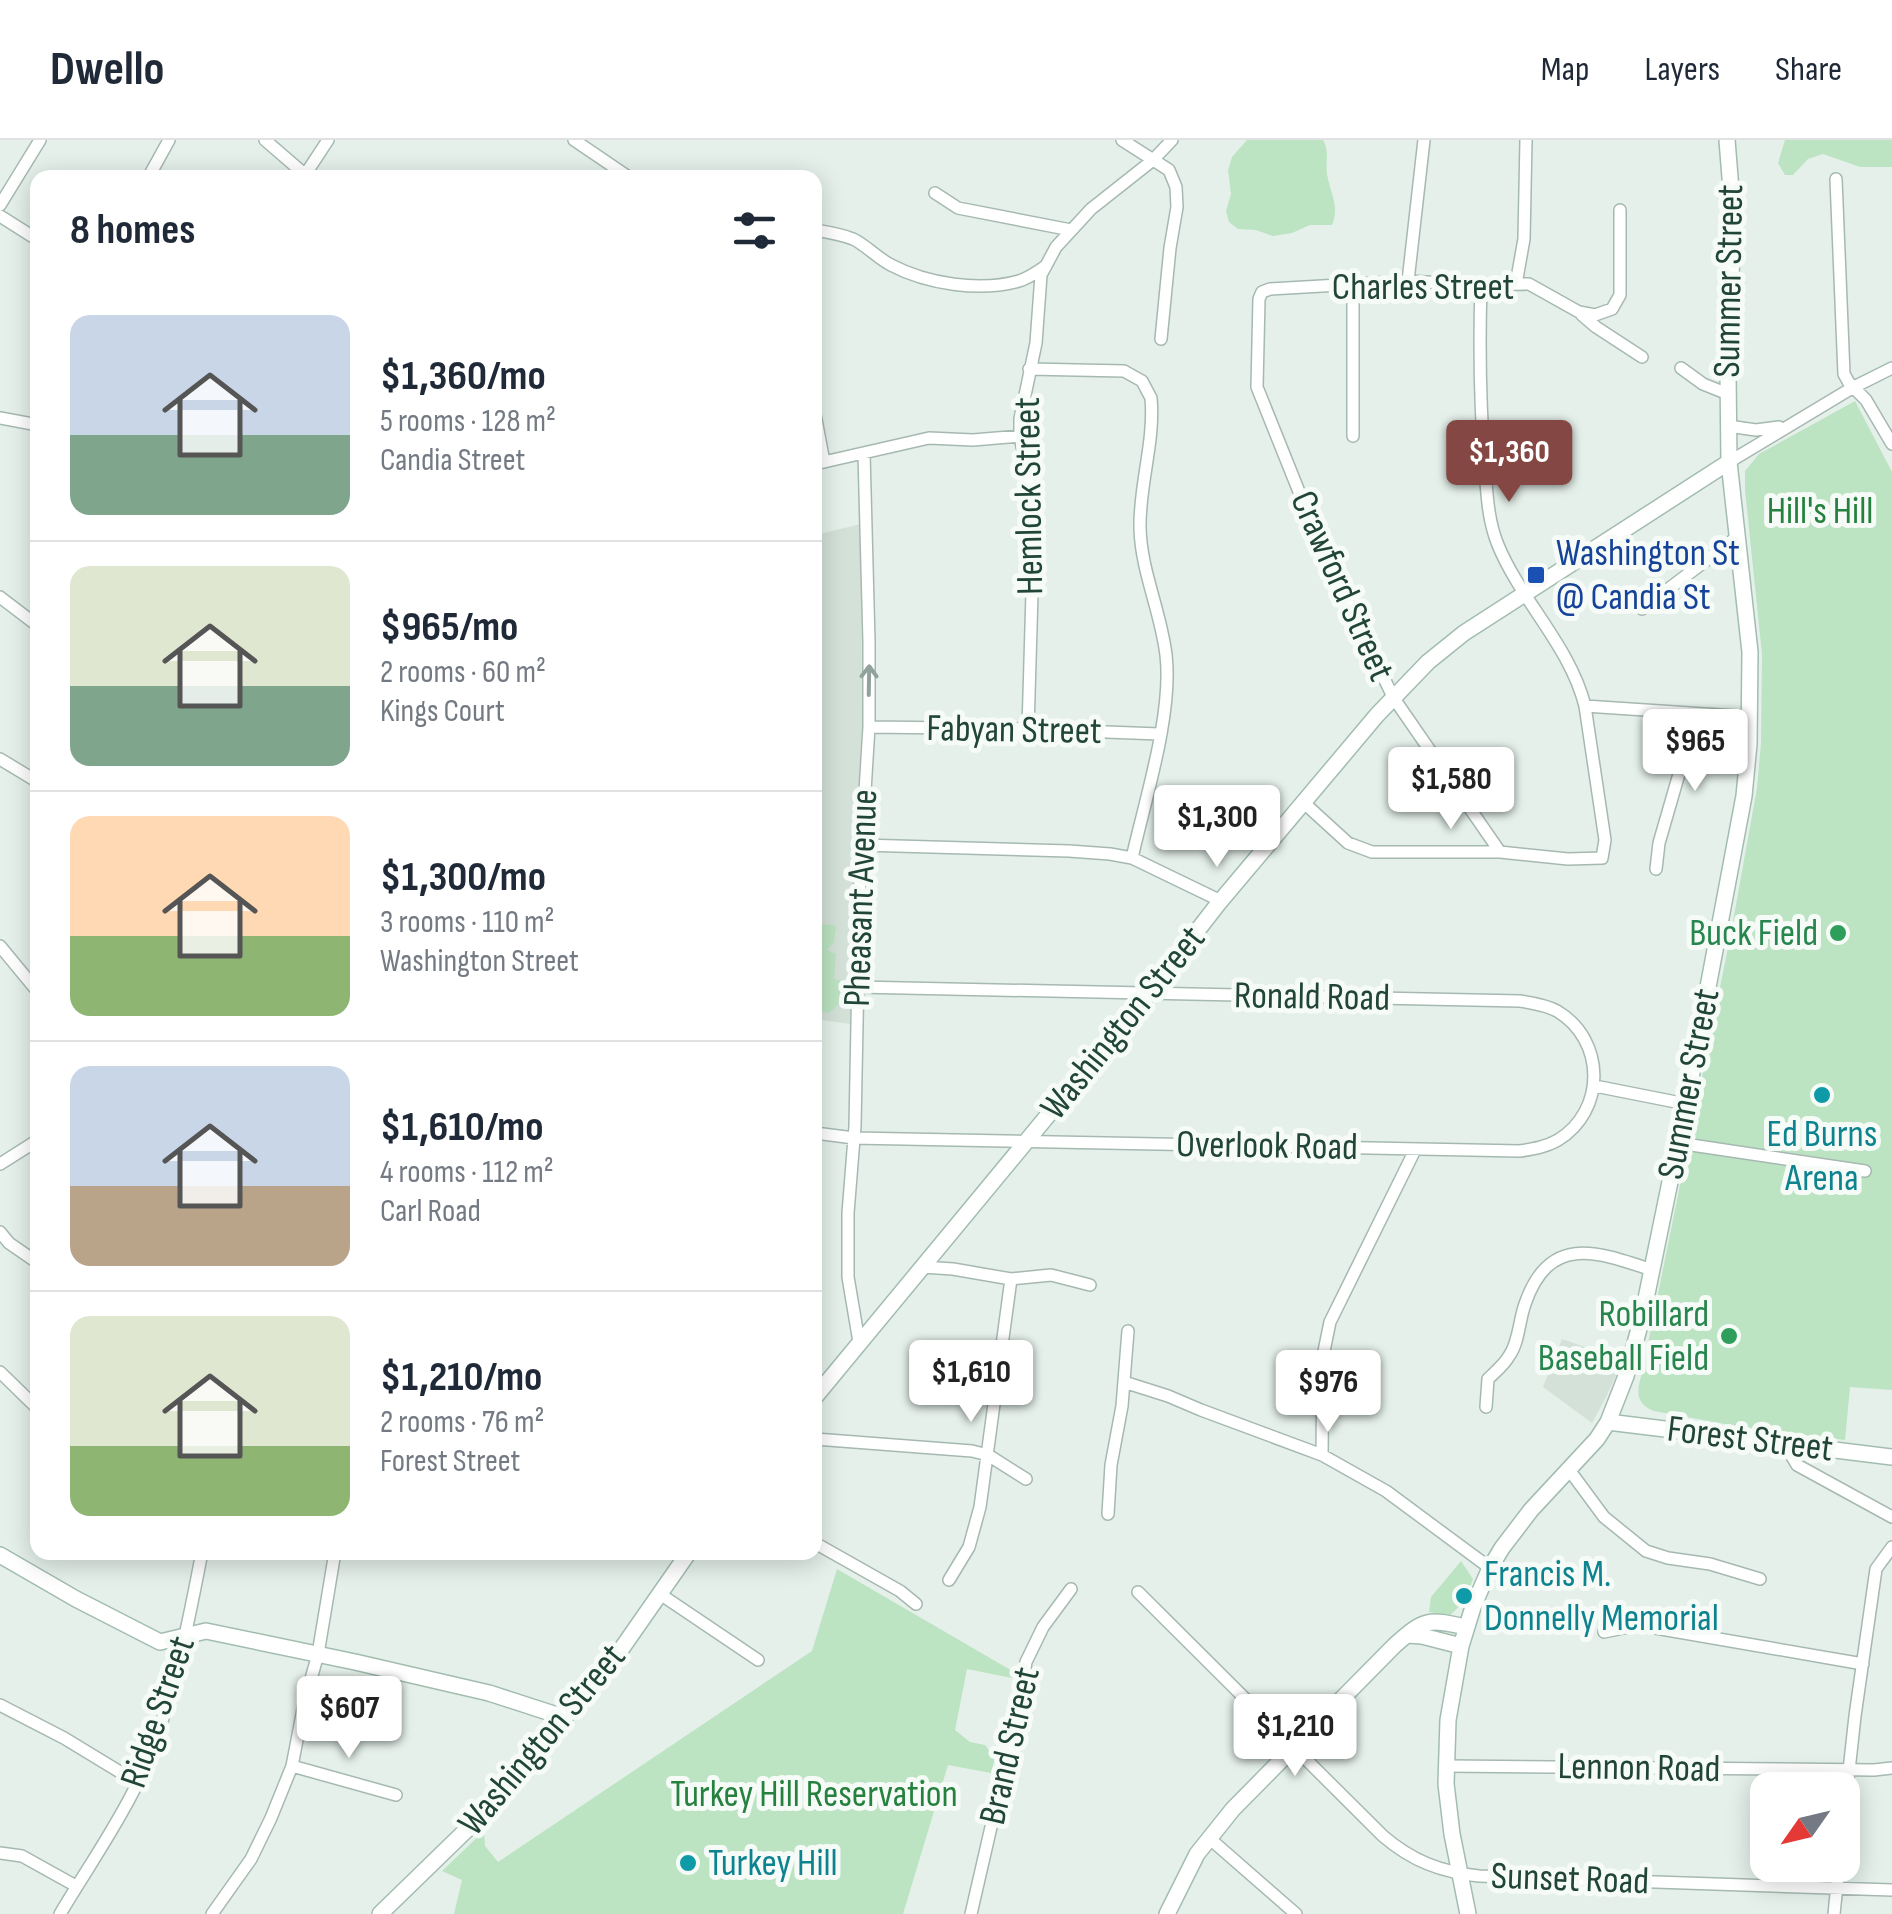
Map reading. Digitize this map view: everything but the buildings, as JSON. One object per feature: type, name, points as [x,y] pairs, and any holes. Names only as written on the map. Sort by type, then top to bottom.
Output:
[{"type":"street","points":[[0,205],[40,140]]},
{"type":"street","points":[[152,170],[169,140]]},
{"type":"street","points":[[265,140],[299,170]]},
{"type":"street","points":[[310,170],[328,140]]},
{"type":"street","points":[[574,140],[618,170]]},
{"type":"street","points":[[1122,140],[1169,170],[1176,187],[1161,339]]},
{"type":"street","name":"Hemlock Street","points":[[1028,729],[1034,525],[1020,420],[1036,343],[1041,275],[1056,247],[1091,208],[1153,160],[1172,140]]},
{"type":"street","points":[[1408,281],[1424,140]]},
{"type":"street","points":[[1516,284],[1524,239],[1526,140]]},
{"type":"street","name":"Summer Street","points":[[1468,1914],[1448,1804],[1446,1766],[1448,1720],[1461,1646],[1490,1568],[1516,1528],[1597,1439],[1617,1402],[1635,1348],[1652,1270],[1740,824],[1750,716],[1748,636],[1729,462],[1733,214],[1727,140]]},
{"type":"street","points":[[1836,179],[1844,370],[1852,388],[1866,400],[1892,444]]},
{"type":"street","points":[[935,193],[958,208],[1071,230]]},
{"type":"street","points":[[1579,312],[1602,314],[1618,302],[1620,210]]},
{"type":"street","points":[[0,216],[30,235]]},
{"type":"street","points":[[822,232],[855,240],[898,269],[939,281],[974,286],[1004,284],[1023,280],[1046,266]]},
{"type":"street","name":"Charles Street","points":[[1261,293],[1270,289],[1408,281],[1529,284],[1579,312],[1642,357]]},
{"type":"street","points":[[1352,285],[1354,436]]},
{"type":"street","points":[[1303,802],[1348,843],[1372,852],[1500,852],[1602,858],[1605,840],[1585,706],[1575,675],[1498,546],[1489,512],[1480,403],[1481,285]]},
{"type":"street","name":"Crawford Street","points":[[1261,293],[1256,374],[1259,394],[1320,544],[1393,696],[1500,852]]},
{"type":"street","points":[[1681,368],[1728,394]]},
{"type":"street","name":"Washington Street","points":[[822,1388],[1149,993],[1220,901],[1393,696],[1445,648],[1524,594],[1788,425],[1892,368]]},
{"type":"street","points":[[1029,369],[1124,372],[1138,378],[1150,394],[1140,534],[1166,655],[1166,690],[1132,858]]},
{"type":"street","points":[[0,418],[30,423]]},
{"type":"street","name":"Washington Street","points":[[1728,426],[1764,430],[1788,425]]},
{"type":"street","points":[[822,462],[929,438],[1020,436]]},
{"type":"street","name":"Pheasant Avenue","points":[[859,1342],[848,1277],[848,1213],[868,728],[864,452]]},
{"type":"street","points":[[1642,610],[1737,537]]},
{"type":"street","points":[[0,596],[30,620]]},
{"type":"street","points":[[1585,706],[1750,716]]},
{"type":"street","points":[[1656,869],[1679,774],[1686,713]]},
{"type":"street","name":"Fabyan Street","points":[[868,728],[1160,734]]},
{"type":"street","points":[[0,759],[30,777]]},
{"type":"street","points":[[862,845],[1069,850],[1132,858],[1220,901]]},
{"type":"street","points":[[0,946],[30,982]]},
{"type":"street","name":"Ronald Road","points":[[858,987],[1520,1000],[1556,1010],[1572,1022],[1585,1040],[1595,1086]]},
{"type":"street","points":[[1595,1086],[1686,1104]]},
{"type":"street","name":"Overlook Road","points":[[822,1134],[854,1138],[1520,1151],[1540,1148],[1570,1131],[1590,1103],[1595,1086]]},
{"type":"street","points":[[1678,1143],[1865,1171]]},
{"type":"street","points":[[0,1164],[30,1145]]},
{"type":"street","points":[[1322,1455],[1324,1356],[1330,1322],[1415,1150]]},
{"type":"street","points":[[0,1232],[30,1257]]},
{"type":"street","points":[[1486,1407],[1488,1379],[1512,1354],[1524,1306],[1534,1282],[1548,1265],[1566,1254],[1581,1252],[1652,1270]]},
{"type":"street","points":[[922,1267],[1011,1279],[1052,1275],[1090,1285]]},
{"type":"street","points":[[950,1580],[970,1547],[980,1507],[1011,1279]]},
{"type":"street","points":[[1108,1514],[1128,1331]]},
{"type":"street","points":[[0,1372],[30,1401]]},
{"type":"street","points":[[1124,1382],[1322,1455],[1386,1491],[1490,1568]]},
{"type":"street","name":"Forest Street","points":[[1608,1422],[1892,1456]]},
{"type":"street","points":[[822,1439],[952,1448],[988,1456],[1026,1479]]},
{"type":"street","points":[[1792,1444],[1791,1455],[1797,1465],[1892,1517]]},
{"type":"street","points":[[1570,1470],[1604,1517],[1646,1551],[1760,1579]]},
{"type":"street","points":[[1850,1770],[1876,1569],[1892,1547]]},
{"type":"street","points":[[822,1548],[916,1604]]},
{"type":"street","points":[[0,1556],[160,1642],[206,1631],[490,1693],[563,1717]]},
{"type":"street","name":"Ridge Street","points":[[60,1914],[138,1784],[153,1747],[186,1636],[200,1560]]},
{"type":"street","points":[[212,1914],[251,1859],[292,1766],[318,1654],[334,1560]]},
{"type":"street","name":"Washington Street","points":[[380,1914],[488,1810],[620,1651],[684,1560]]},
{"type":"street","name":"Brand Street","points":[[971,1914],[1026,1662],[1043,1627],[1071,1589]]},
{"type":"street","name":"Sunset Road","points":[[1138,1592],[1396,1847],[1425,1864],[1459,1874],[1892,1890]]},
{"type":"street","points":[[660,1594],[758,1660]]},
{"type":"street","points":[[1167,1914],[1187,1872],[1232,1809],[1407,1635],[1429,1621],[1466,1627]]},
{"type":"street","points":[[1604,1632],[1638,1626],[1863,1664]]},
{"type":"street","points":[[1407,1635],[1461,1646]]},
{"type":"street","points":[[0,1705],[64,1738],[138,1784]]},
{"type":"street","points":[[292,1766],[396,1795]]},
{"type":"street","name":"Lennon Road","points":[[1446,1766],[1892,1768]]},
{"type":"street","points":[[1209,1838],[1296,1914]]},
{"type":"street","points":[[0,1853],[22,1856],[76,1886]]},
{"type":"street","points":[[1834,1914],[1837,1882]]},
{"type":"shaded area","points":[[861,524],[862,726],[850,1024],[822,1020],[822,533]]},
{"type":"shaded area","points":[[1562,1339],[1623,1360],[1592,1423],[1543,1387]]},
{"type":"green space","points":[[1247,140],[1323,140],[1335,206],[1332,225],[1310,225],[1273,236],[1238,229],[1229,222],[1228,170],[1232,157]]},
{"type":"green space","points":[[1785,140],[1892,140],[1892,167],[1860,167],[1823,154],[1808,159],[1793,175],[1785,175],[1778,163]]},
{"type":"green space","name":"Hill's Hill","points":[[1855,401],[1892,472],[1892,1390],[1850,1387],[1845,1440],[1654,1411],[1643,1404],[1638,1390],[1757,788],[1762,654],[1745,471],[1759,454]]},
{"type":"green space","points":[[822,924],[836,927],[834,942],[827,950],[836,954],[834,979],[842,981],[839,1003],[828,1013],[822,1011]]},
{"type":"green space","points":[[1461,1561],[1473,1579],[1464,1602],[1450,1615],[1429,1612],[1431,1597]]},
{"type":"green space","name":"Turkey Hill Reservation","points":[[837,1569],[1014,1672],[1012,1678],[967,1669],[955,1730],[970,1742],[985,1745],[995,1758],[991,1773],[948,1765],[903,1914],[454,1914],[462,1880],[442,1871],[484,1831],[485,1846],[498,1862],[812,1651]]},
{"type":"place","name":"Washington St @ Candia St","points":[[1536,575]]},
{"type":"place","name":"Buck Field","points":[[1838,933]]},
{"type":"place","name":"Ed Burns Arena","points":[[1822,1095]]},
{"type":"place","name":"Robillard Baseball Field","points":[[1729,1336]]},
{"type":"place","name":"Francis M. Donnelly Memorial","points":[[1464,1596]]},
{"type":"place","name":"Turkey Hill","points":[[688,1863]]}]
